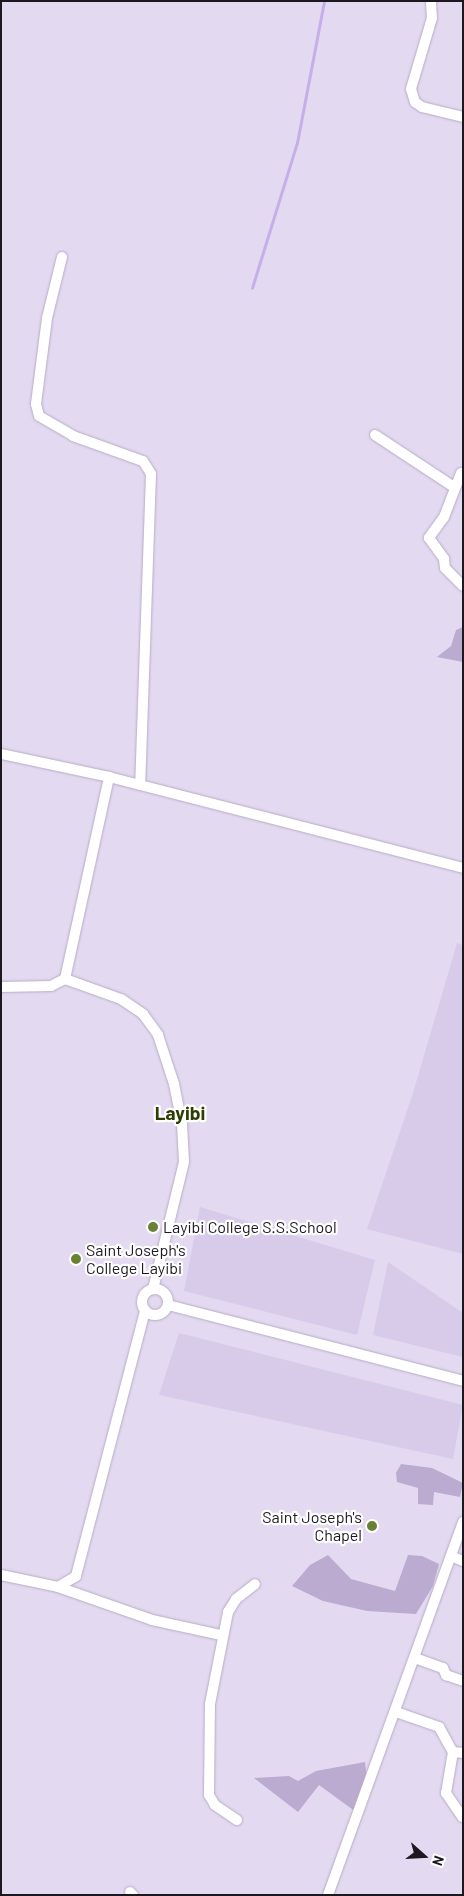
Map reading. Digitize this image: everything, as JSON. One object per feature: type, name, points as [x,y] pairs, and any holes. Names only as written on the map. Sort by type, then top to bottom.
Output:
[{"type":"street","points":[[431,1],[432,18],[411,89],[415,102],[422,107],[463,117]]},
{"type":"street","points":[[62,257],[46,325],[36,404],[39,416],[73,436],[143,461],[151,474],[140,785]]},
{"type":"street","points":[[375,435],[454,487]]},
{"type":"street","points":[[461,473],[444,517],[429,538],[444,559],[447,571],[463,586]]},
{"type":"street","points":[[1,754],[109,777],[463,868]]},
{"type":"street","points":[[64,979],[109,777]]},
{"type":"street","points":[[1,987],[51,986],[64,979],[121,999],[143,1014],[158,1035],[174,1084],[182,1124],[184,1162],[153,1289],[142,1298],[145,1311],[76,1576],[58,1587]]},
{"type":"street","points":[[145,1311],[161,1314],[168,1305],[167,1296],[161,1290],[153,1289]]},
{"type":"street","points":[[168,1305],[463,1381]]},
{"type":"street","points":[[328,1895],[396,1712],[463,1522]]},
{"type":"street","points":[[451,1556],[463,1561]]},
{"type":"street","points":[[1,1575],[58,1587],[120,1611],[221,1635]]},
{"type":"street","points":[[237,1820],[215,1805],[209,1796],[210,1704],[221,1635],[228,1612],[236,1599],[255,1584]]},
{"type":"street","points":[[415,1658],[442,1668],[446,1675],[463,1681]]},
{"type":"street","points":[[396,1712],[436,1724],[458,1753],[446,1793],[462,1817]]},
{"type":"shaded area","points":[[463,627],[463,662],[437,657],[451,646],[456,630]]},
{"type":"shaded area","points":[[457,943],[463,945],[463,1254],[367,1229],[413,1093]]},
{"type":"shaded area","points":[[200,1207],[375,1260],[357,1335],[184,1291]]},
{"type":"shaded area","points":[[388,1262],[463,1313],[463,1357],[373,1335]]},
{"type":"shaded area","points":[[179,1333],[463,1405],[453,1459],[159,1395]]},
{"type":"shaded area","points":[[401,1464],[432,1468],[463,1483],[460,1497],[434,1492],[433,1505],[418,1504],[418,1488],[397,1482],[396,1473]]},
{"type":"shaded area","points":[[328,1555],[351,1579],[395,1591],[408,1555],[422,1556],[439,1564],[433,1586],[416,1614],[367,1611],[323,1601],[292,1586],[310,1565]]},
{"type":"shaded area","points":[[365,1762],[367,1781],[356,1812],[319,1785],[298,1812],[254,1778],[289,1776],[298,1781],[316,1771]]},
{"type":"waterway","points":[[252,288],[297,143],[324,1]]},
{"type":"place","name":"Layibi College S.S.School","points":[[153,1227]]},
{"type":"place","name":"Saint Joseph's College Layibi","points":[[76,1259]]},
{"type":"place","name":"Saint Joseph's Chapel","points":[[372,1526]]},
{"type":"district","name":"Layibi","points":[[180,1113]]}]
